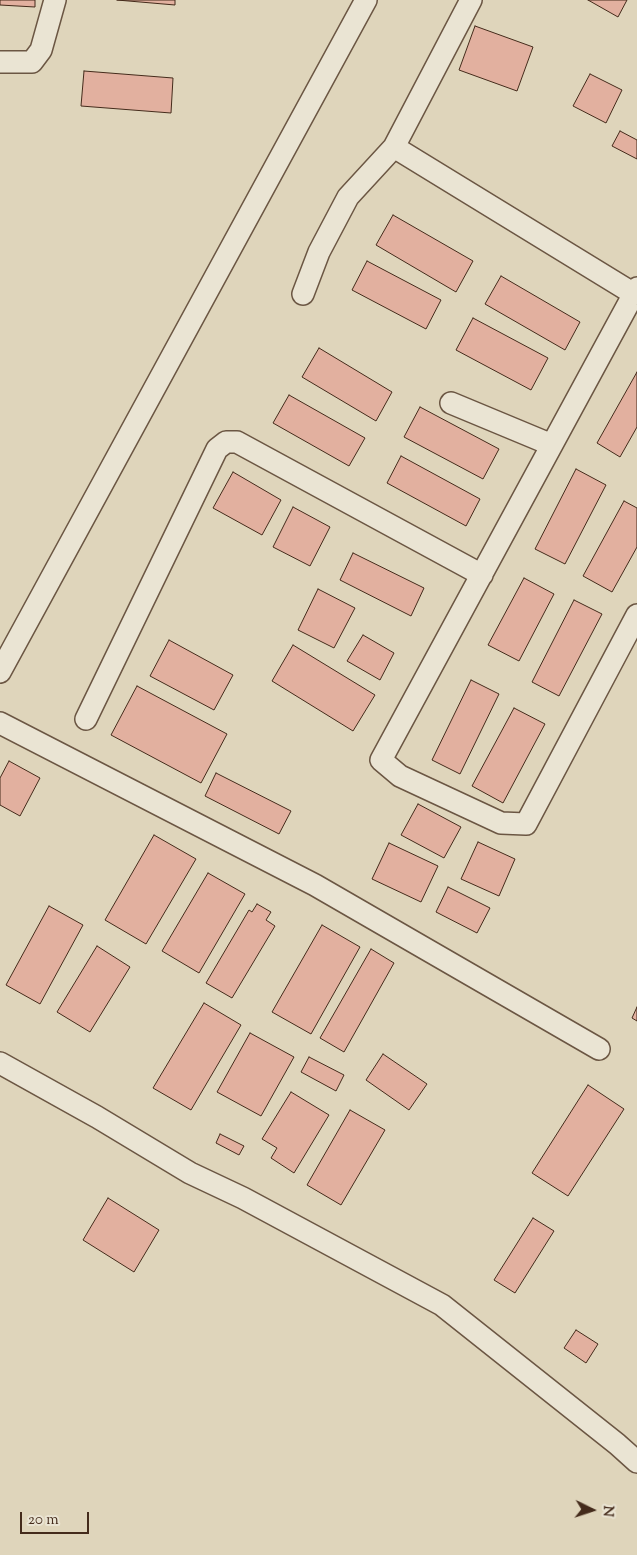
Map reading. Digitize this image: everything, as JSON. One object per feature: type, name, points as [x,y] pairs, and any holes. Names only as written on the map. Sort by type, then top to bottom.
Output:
[{"type":"street","points":[[0,62],[32,62],[42,50],[55,0]]},
{"type":"street","points":[[0,672],[366,0]]},
{"type":"street","points":[[303,294],[319,252],[348,197],[394,147],[471,0]]},
{"type":"street","points":[[394,147],[635,291],[381,760],[400,776],[502,823],[526,824],[637,615]]},
{"type":"street","points":[[451,403],[552,445]]},
{"type":"street","points":[[86,719],[217,448],[226,442],[237,442],[482,575]]},
{"type":"street","points":[[0,723],[315,885],[599,1049]]},
{"type":"street","points":[[0,1063],[97,1117],[190,1173],[243,1198],[442,1305],[637,1462]]},
{"type":"building","points":[[0,0],[35,0],[35,7],[0,5]]},
{"type":"building","points":[[117,0],[175,0],[175,5]]},
{"type":"building","points":[[588,0],[627,0],[618,17]]},
{"type":"building","points":[[475,26],[533,47],[517,91],[459,70]]},
{"type":"building","points":[[84,71],[173,78],[171,113],[81,106]]},
{"type":"building","points":[[590,74],[622,90],[606,123],[573,106]]},
{"type":"building","points":[[620,131],[637,140],[637,159],[612,146]]},
{"type":"building","points":[[393,215],[473,261],[456,292],[376,245]]},
{"type":"building","points":[[367,261],[441,300],[426,329],[352,290]]},
{"type":"building","points":[[501,276],[580,322],[565,350],[485,304]]},
{"type":"building","points":[[473,318],[548,358],[531,390],[456,350]]},
{"type":"building","points":[[319,348],[392,392],[376,421],[302,377]]},
{"type":"building","points":[[637,372],[637,427],[620,457],[597,443]]},
{"type":"building","points":[[289,395],[365,438],[349,466],[273,423]]},
{"type":"building","points":[[420,407],[499,449],[483,479],[404,437]]},
{"type":"building","points":[[401,456],[480,499],[466,526],[387,483]]},
{"type":"building","points":[[576,469],[606,485],[565,564],[535,549]]},
{"type":"building","points":[[233,472],[281,500],[262,535],[213,508]]},
{"type":"building","points":[[624,501],[637,508],[637,547],[612,592],[583,576]]},
{"type":"building","points":[[293,507],[330,527],[310,566],[273,547]]},
{"type":"building","points":[[353,553],[424,588],[411,616],[340,580]]},
{"type":"building","points":[[524,578],[554,594],[519,661],[488,645]]},
{"type":"building","points":[[318,589],[355,608],[334,648],[298,630]]},
{"type":"building","points":[[574,600],[602,614],[559,696],[532,682]]},
{"type":"building","points":[[363,635],[394,653],[380,680],[347,661]]},
{"type":"building","points":[[169,640],[233,675],[214,710],[150,676]]},
{"type":"building","points":[[293,645],[375,695],[353,731],[272,681]]},
{"type":"building","points":[[471,680],[499,694],[460,774],[432,760]]},
{"type":"building","points":[[137,686],[227,734],[201,783],[111,735]]},
{"type":"building","points":[[514,708],[545,724],[503,803],[472,786]]},
{"type":"building","points":[[9,761],[40,778],[20,816],[0,805],[0,778]]},
{"type":"building","points":[[216,773],[291,811],[279,834],[205,796]]},
{"type":"building","points":[[418,804],[461,827],[444,858],[401,835]]},
{"type":"building","points":[[154,835],[196,859],[146,944],[105,920]]},
{"type":"building","points":[[478,842],[515,859],[499,896],[461,879]]},
{"type":"building","points":[[389,843],[438,866],[421,902],[372,879]]},
{"type":"building","points":[[208,873],[245,894],[199,973],[162,951]]},
{"type":"building","points":[[448,887],[490,908],[477,933],[436,912]]},
{"type":"building","points":[[257,904],[271,912],[266,920],[275,926],[232,998],[206,983],[249,910],[252,912]]},
{"type":"building","points":[[49,906],[83,925],[40,1004],[6,985]]},
{"type":"building","points":[[322,925],[360,947],[311,1034],[272,1012]]},
{"type":"building","points":[[97,946],[130,967],[90,1032],[57,1012]]},
{"type":"building","points":[[371,949],[394,963],[344,1052],[320,1038]]},
{"type":"building","points":[[204,1003],[241,1025],[191,1110],[153,1088]]},
{"type":"building","points":[[637,1007],[637,1021],[632,1018]]},
{"type":"building","points":[[250,1033],[294,1057],[261,1116],[217,1092]]},
{"type":"building","points":[[383,1054],[427,1084],[409,1110],[366,1080]]},
{"type":"building","points":[[309,1057],[344,1075],[336,1091],[301,1072]]},
{"type":"building","points":[[588,1085],[624,1109],[568,1196],[532,1173]]},
{"type":"building","points":[[291,1092],[329,1115],[294,1173],[271,1158],[277,1148],[262,1139]]},
{"type":"building","points":[[350,1110],[385,1130],[341,1205],[307,1185]]},
{"type":"building","points":[[220,1134],[244,1146],[239,1155],[216,1143]]},
{"type":"building","points":[[108,1198],[159,1230],[134,1272],[83,1240]]},
{"type":"building","points":[[533,1218],[554,1231],[515,1293],[494,1280]]},
{"type":"building","points":[[576,1330],[598,1344],[586,1363],[564,1348]]}]
